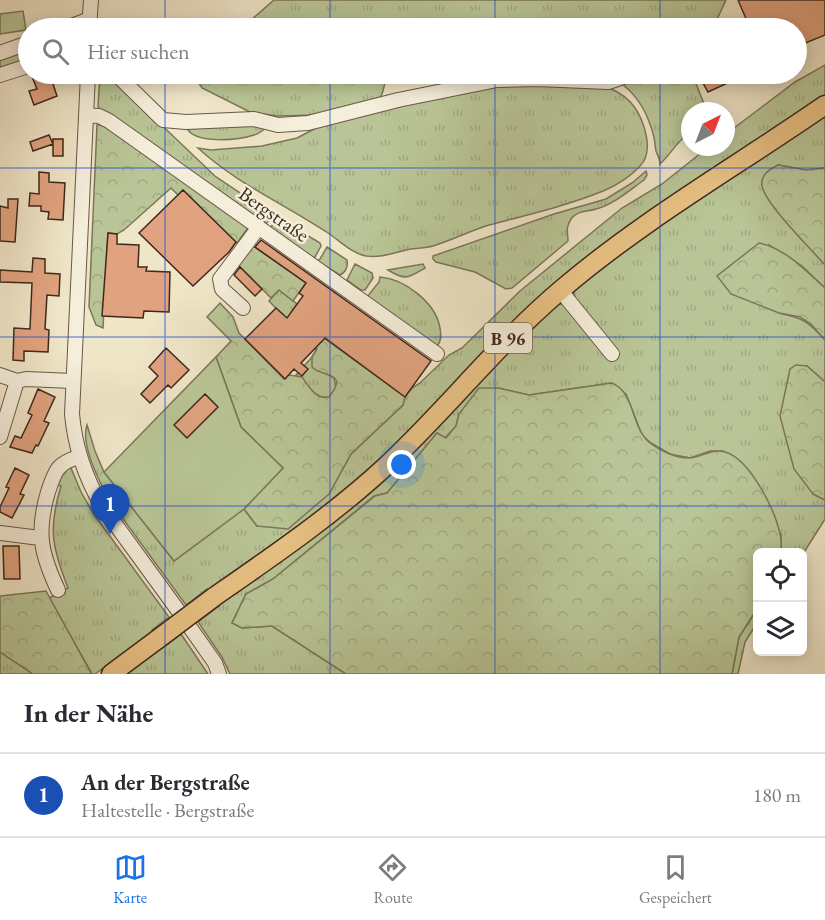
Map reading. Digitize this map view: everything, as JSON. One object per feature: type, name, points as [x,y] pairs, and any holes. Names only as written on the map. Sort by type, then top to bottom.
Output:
[{"type":"main road","name":"B 96","points":[[111,674],[213,597],[343,504],[378,472],[510,336],[560,290],[636,231],[825,105]]},
{"type":"street","points":[[90,18],[91,0]]},
{"type":"street","points":[[0,53],[18,46]]},
{"type":"street","points":[[0,75],[18,69]]},
{"type":"street","points":[[88,84],[73,381],[72,414],[75,444],[91,488],[102,506],[215,663],[219,674]]},
{"type":"street","points":[[126,84],[164,120],[186,122],[254,119],[278,125],[308,123],[398,100],[477,84]]},
{"type":"street","name":"Bergstraße","points":[[86,115],[99,116],[110,121],[437,354]]},
{"type":"street","points":[[243,308],[222,289],[219,279],[259,227]]},
{"type":"street","points":[[560,290],[612,354]]},
{"type":"street","points":[[0,375],[17,381],[73,381]]},
{"type":"street","points":[[0,437],[17,381]]},
{"type":"street","points":[[58,590],[48,568],[40,538],[43,509],[53,476],[61,464],[80,457]]},
{"type":"street","points":[[0,533],[40,538]]},
{"type":"green space","points":[[274,0],[726,0],[718,18],[253,18]]},
{"type":"green space","points":[[23,11],[24,18],[18,18],[18,31],[0,34],[0,14]]},
{"type":"green space","points":[[18,53],[18,63],[0,69],[0,59]]},
{"type":"green space","points":[[825,65],[825,97],[735,156],[735,127],[792,84],[807,84],[807,75]]},
{"type":"green space","points":[[99,84],[118,84],[216,177],[272,214],[271,219],[264,225],[100,111],[98,106]]},
{"type":"green space","points":[[199,84],[385,84],[379,100],[314,115],[277,116],[250,112],[202,88]]},
{"type":"green space","points":[[511,84],[605,87],[625,97],[635,107],[646,137],[645,158],[640,166],[618,184],[589,196],[489,225],[433,246],[366,256],[351,250],[311,222],[228,172],[198,148],[211,150],[262,146],[297,138],[322,125],[404,103]]},
{"type":"green space","points":[[622,84],[696,84],[703,102],[681,102],[681,140],[660,164],[649,121],[638,101]]},
{"type":"green space","points":[[825,114],[825,168],[806,170],[778,165],[775,208],[825,265],[825,288],[802,266],[769,245],[779,313],[805,322],[825,340],[825,382],[807,366],[813,494],[825,500],[825,519],[807,548],[781,548],[781,535],[723,451],[710,451],[690,458],[670,454],[651,443],[642,435],[626,394],[611,383],[529,395],[498,388],[459,414],[456,426],[445,438],[437,433],[387,493],[374,496],[273,579],[246,594],[232,623],[242,628],[272,626],[346,674],[230,674],[222,657],[198,622],[475,384],[558,303],[569,307],[576,301],[573,289],[606,262]]},
{"type":"green space","points":[[255,123],[267,127],[247,137],[217,140],[198,137],[186,127]]},
{"type":"green space","points":[[109,124],[250,225],[237,243],[183,190],[178,195],[171,188],[124,230],[117,234],[108,233],[103,328],[96,325],[89,307],[97,125]]},
{"type":"green space","points":[[697,156],[735,156],[683,190],[339,497],[209,591],[207,589],[186,605],[110,501],[96,474],[89,453],[86,443],[87,425],[104,472],[174,561],[244,509],[257,526],[329,494],[351,454],[403,405],[405,397],[412,388],[449,355],[462,348],[520,291],[622,208],[662,184]]},
{"type":"green space","points":[[778,165],[806,170],[825,168],[825,265],[780,215],[765,194],[762,186],[764,176]]},
{"type":"green space","points":[[646,171],[647,175],[644,180],[615,201],[574,216],[568,225],[568,241],[512,288],[506,289],[475,272],[436,262],[433,259],[433,256],[554,214],[606,199],[632,183]]},
{"type":"green space","points":[[277,217],[320,243],[321,246],[315,257],[311,258],[270,229]]},
{"type":"green space","points":[[759,243],[786,255],[825,288],[825,340],[811,324],[800,317],[779,313],[731,294],[717,276]]},
{"type":"green space","points":[[253,246],[306,283],[293,301],[279,290],[271,298],[239,266],[241,258]]},
{"type":"green space","points":[[327,247],[347,260],[346,269],[340,275],[317,261]]},
{"type":"green space","points":[[355,264],[372,273],[373,278],[365,290],[361,290],[347,280]]},
{"type":"green space","points":[[423,264],[425,268],[407,277],[399,276],[388,270]]},
{"type":"green space","points":[[380,277],[409,287],[426,301],[440,328],[441,338],[437,346],[367,297],[379,282]]},
{"type":"green space","points":[[279,290],[297,304],[291,313],[317,350],[323,371],[334,378],[336,388],[329,397],[318,396],[296,375],[316,350],[269,301]]},
{"type":"green space","points":[[220,303],[233,317],[239,333],[284,379],[289,375],[302,377],[313,392],[324,397],[329,397],[335,389],[337,383],[332,376],[312,367],[312,357],[317,349],[300,333],[303,323],[405,397],[403,405],[351,454],[329,494],[288,529],[257,526],[244,509],[283,468],[241,427],[216,357],[231,341],[207,317]]},
{"type":"green space","points":[[216,357],[241,427],[283,468],[244,509],[174,561],[104,472]]},
{"type":"green space","points":[[796,365],[807,366],[825,382],[825,500],[813,494],[794,469],[780,416],[790,369]]},
{"type":"green space","points":[[612,383],[625,394],[639,428],[650,443],[658,449],[684,458],[693,458],[711,452],[725,452],[743,464],[752,475],[773,512],[781,536],[781,548],[753,548],[753,615],[739,637],[732,674],[346,674],[272,626],[242,628],[232,623],[246,594],[273,579],[375,496],[387,493],[437,433],[446,438],[456,426],[459,414],[479,388],[498,388],[529,395]]},
{"type":"green space","points":[[71,468],[93,513],[169,617],[152,630],[153,632],[95,674],[89,674],[91,672],[49,598],[68,588],[55,549],[53,526],[61,486],[57,485],[64,472]]},
{"type":"green space","points":[[46,591],[91,673],[33,674],[0,652],[0,596]]},
{"type":"green space","points":[[753,615],[753,629],[745,642],[738,674],[732,674],[739,637]]},
{"type":"green space","points":[[181,634],[208,674],[126,674],[162,645],[164,647]]},
{"type":"green space","points":[[1,652],[33,674],[0,674]]},
{"type":"building","points":[[738,0],[825,0],[825,35],[807,42],[807,18],[746,18]]},
{"type":"building","points":[[35,84],[53,84],[57,96],[34,105],[29,91],[37,89]]},
{"type":"building","points":[[704,84],[725,84],[708,92]]},
{"type":"building","points":[[49,135],[53,144],[33,151],[30,142]]},
{"type":"building","points":[[53,139],[63,139],[63,156],[53,156]]},
{"type":"building","points":[[39,172],[49,173],[49,182],[65,183],[63,220],[48,219],[49,212],[41,211],[41,206],[29,206],[30,193],[39,194]]},
{"type":"building","points":[[183,190],[236,242],[229,252],[193,286],[139,233]]},
{"type":"building","points":[[8,199],[18,199],[15,242],[0,241],[0,206],[8,208]]},
{"type":"building","points":[[108,233],[117,234],[117,244],[139,245],[138,267],[147,267],[146,271],[170,272],[169,312],[144,311],[143,318],[102,316]]},
{"type":"building","points":[[261,240],[431,361],[405,397],[325,338],[301,363],[308,369],[302,376],[294,369],[285,379],[245,339],[276,308],[287,318],[303,296],[299,293],[306,283],[255,247]]},
{"type":"building","points":[[33,258],[45,259],[45,273],[60,274],[59,296],[47,295],[45,329],[49,330],[48,352],[24,351],[24,361],[13,360],[14,328],[30,329],[32,283],[0,282],[0,270],[32,272]]},
{"type":"building","points":[[240,267],[262,289],[255,296],[234,275]]},
{"type":"building","points":[[166,348],[189,370],[171,388],[168,385],[150,403],[141,394],[158,376],[149,367]]},
{"type":"building","points":[[38,389],[55,397],[44,421],[49,423],[38,446],[36,445],[32,453],[10,447],[15,436],[21,438],[32,415],[28,413]]},
{"type":"building","points":[[205,394],[218,407],[187,438],[174,425]]},
{"type":"building","points":[[15,468],[29,475],[20,494],[24,495],[12,518],[0,512],[0,507]]},
{"type":"building","points":[[3,546],[19,546],[20,579],[4,579]]},
{"type":"place","name":"An der Bergstraße","points":[[110,534]]}]
